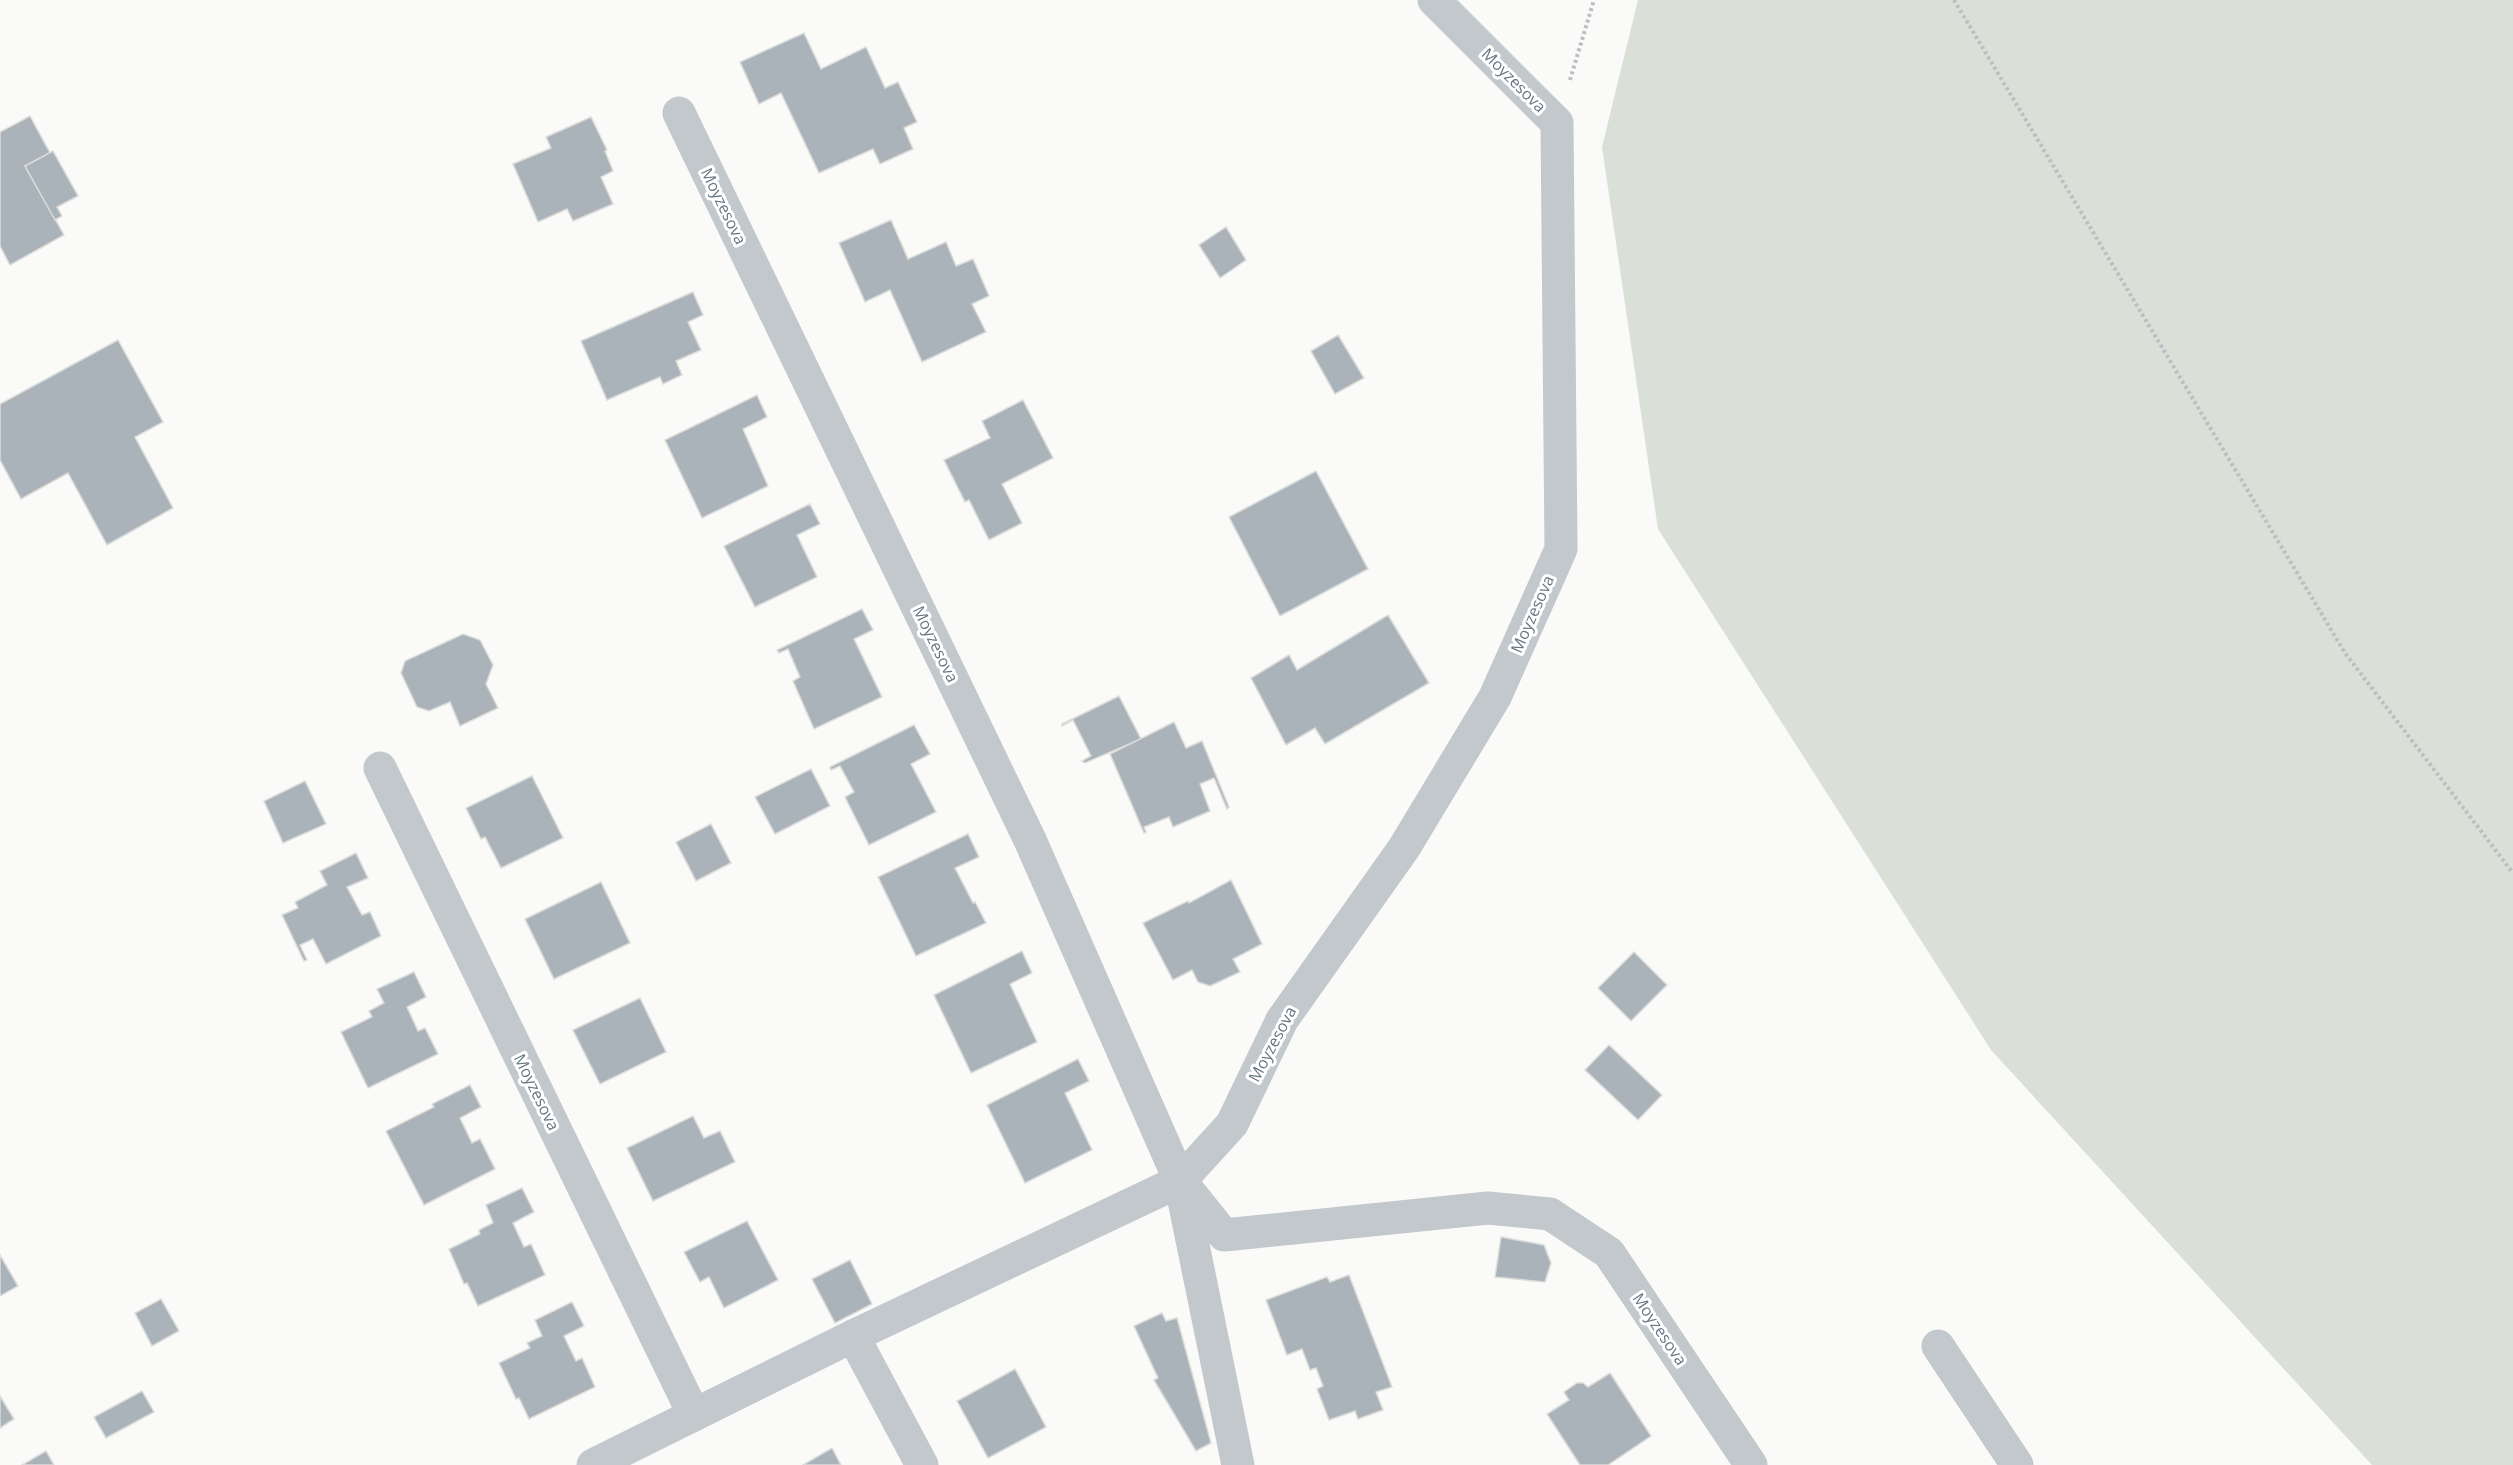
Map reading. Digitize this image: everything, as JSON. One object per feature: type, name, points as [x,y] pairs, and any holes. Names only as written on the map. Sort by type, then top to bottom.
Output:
[{"type":"street","name":"Moyzesova","points":[[593,1465],[853,1336],[1180,1180],[1232,1124],[1282,1020],[1404,848],[1489,708],[1561,549],[1557,123],[1434,0]]},
{"type":"street","name":"Moyzesova","points":[[679,113],[1030,840],[1180,1180],[1238,1465]]},
{"type":"street","name":"Moyzesova","points":[[380,768],[694,1415]]},
{"type":"street","name":"Moyzesova","points":[[1180,1180],[1224,1235],[1488,1208],[1550,1214],[1609,1253],[1751,1465]]},
{"type":"street","points":[[853,1336],[922,1465]]},
{"type":"street","points":[[1938,1346],[2018,1465]]},
{"type":"path","points":[[1557,123],[1594,0]]},
{"type":"path","points":[[1954,0],[2345,653],[2513,873]]},
{"type":"shaded area","points":[[1638,0],[2513,0],[2513,1465],[2372,1465],[1991,1050],[1658,529],[1602,147]]},
{"type":"building","points":[[804,33],[821,69],[866,47],[885,88],[898,82],[917,122],[904,128],[913,149],[880,164],[873,149],[819,173],[781,93],[759,104],[740,62]]},
{"type":"building","points":[[30,116],[50,153],[25,166],[64,235],[10,265],[0,246],[0,132]]},
{"type":"building","points":[[591,117],[607,150],[605,151],[613,171],[601,177],[613,204],[573,221],[567,209],[538,222],[513,164],[551,148],[546,137]]},
{"type":"building","points":[[53,151],[78,196],[57,207],[62,216],[55,220],[25,166]]},
{"type":"building","points":[[891,220],[908,259],[946,242],[956,266],[973,259],[989,296],[972,304],[986,332],[922,362],[890,290],[865,302],[839,243]]},
{"type":"building","points":[[1226,227],[1246,260],[1220,278],[1199,245]]},
{"type":"building","points":[[693,292],[703,315],[688,322],[701,350],[676,361],[682,375],[663,384],[660,377],[607,400],[581,341]]},
{"type":"building","points":[[1338,335],[1364,378],[1335,394],[1311,351]]},
{"type":"building","points":[[118,340],[163,422],[135,437],[173,508],[107,545],[68,473],[21,499],[0,460],[0,404]]},
{"type":"building","points":[[757,395],[767,417],[743,429],[768,486],[702,518],[665,440]]},
{"type":"building","points":[[1023,400],[1053,458],[1002,484],[1022,523],[989,540],[969,500],[965,502],[944,460],[990,438],[982,421]]},
{"type":"building","points":[[1316,471],[1368,569],[1280,616],[1229,517]]},
{"type":"building","points":[[810,504],[820,524],[797,535],[817,577],[755,607],[724,546]]},
{"type":"building","points":[[862,609],[873,630],[854,639],[882,697],[814,729],[793,681],[800,677],[788,649],[779,653],[777,650]]},
{"type":"building","points":[[1388,615],[1429,683],[1325,744],[1315,728],[1286,745],[1251,678],[1289,655],[1297,670]]},
{"type":"building","points":[[463,634],[480,640],[493,665],[486,684],[498,708],[460,726],[450,702],[429,711],[417,707],[401,673],[405,661]]},
{"type":"building","points":[[1119,696],[1141,739],[1085,763],[1082,761],[1091,756],[1073,720],[1062,726],[1062,724]]},
{"type":"building","points":[[1174,722],[1186,748],[1202,741],[1229,807],[1227,809],[1214,778],[1200,784],[1210,811],[1173,827],[1169,817],[1144,827],[1146,832],[1144,833],[1110,754]]},
{"type":"building","points":[[914,725],[930,754],[911,764],[936,812],[869,845],[845,797],[854,792],[840,766],[831,770],[830,767]]},
{"type":"building","points":[[811,769],[830,806],[775,834],[755,797]]},
{"type":"building","points":[[532,776],[563,838],[501,868],[485,837],[481,839],[466,808]]},
{"type":"building","points":[[305,781],[326,824],[283,843],[264,801]]},
{"type":"building","points":[[711,824],[731,863],[696,881],[676,842]]},
{"type":"building","points":[[968,834],[979,857],[955,868],[986,923],[916,956],[878,877]]},
{"type":"building","points":[[356,853],[368,878],[347,887],[362,915],[370,912],[381,936],[326,964],[313,939],[300,945],[307,960],[304,961],[282,915],[298,908],[295,902],[327,885],[320,871]]},
{"type":"building","points":[[1231,880],[1262,944],[1233,959],[1240,972],[1210,986],[1198,982],[1192,970],[1173,980],[1143,923],[1188,901],[1189,903]]},
{"type":"building","points":[[601,882],[630,943],[554,979],[525,919]]},
{"type":"building","points":[[1022,951],[1032,973],[1010,984],[1037,1042],[971,1073],[934,995]]},
{"type":"building","points":[[1634,952],[1667,985],[1631,1021],[1598,988]]},
{"type":"building","points":[[414,972],[426,997],[407,1007],[418,1031],[425,1028],[438,1054],[368,1088],[341,1032],[372,1017],[369,1011],[384,1003],[377,989]]},
{"type":"building","points":[[640,998],[666,1052],[600,1084],[573,1030]]},
{"type":"building","points":[[1609,1045],[1662,1095],[1638,1120],[1585,1070]]},
{"type":"building","points":[[1078,1059],[1089,1081],[1065,1093],[1092,1150],[1025,1183],[987,1105]]},
{"type":"building","points":[[470,1085],[481,1107],[460,1118],[472,1143],[480,1139],[495,1169],[424,1205],[386,1131],[434,1107],[432,1104]]},
{"type":"building","points":[[693,1116],[704,1138],[720,1131],[735,1162],[653,1201],[627,1148]]},
{"type":"building","points":[[522,1188],[534,1212],[513,1223],[524,1247],[531,1244],[545,1275],[478,1306],[467,1283],[464,1284],[449,1249],[480,1234],[479,1230],[493,1223],[486,1205]]},
{"type":"building","points":[[747,1221],[778,1280],[724,1308],[709,1277],[700,1282],[684,1252]]},
{"type":"building","points":[[1501,1237],[1544,1245],[1551,1263],[1545,1282],[1495,1277]]},
{"type":"building","points":[[0,1255],[18,1286],[0,1296]]},
{"type":"building","points":[[850,1260],[872,1304],[835,1323],[812,1279]]},
{"type":"building","points":[[1349,1275],[1392,1387],[1376,1392],[1383,1410],[1358,1419],[1355,1411],[1329,1420],[1317,1389],[1323,1386],[1316,1368],[1310,1370],[1302,1349],[1287,1355],[1266,1300],[1327,1277],[1330,1282]]},
{"type":"building","points":[[161,1299],[179,1331],[152,1346],[135,1313]]},
{"type":"building","points":[[572,1302],[584,1326],[564,1336],[576,1361],[582,1358],[595,1387],[529,1419],[519,1398],[516,1399],[499,1363],[530,1348],[527,1343],[542,1336],[535,1320]]},
{"type":"building","points":[[1162,1313],[1166,1321],[1177,1318],[1211,1443],[1196,1451],[1154,1380],[1158,1378],[1134,1326]]},
{"type":"building","points":[[1015,1369],[1046,1427],[988,1458],[957,1401]]},
{"type":"building","points":[[1610,1373],[1651,1436],[1608,1465],[1580,1465],[1547,1414],[1569,1400],[1564,1392],[1577,1383],[1583,1383],[1588,1387]]},
{"type":"building","points":[[142,1391],[154,1412],[106,1438],[94,1417]]},
{"type":"building","points":[[0,1396],[14,1419],[0,1428]]},
{"type":"building","points":[[832,1448],[841,1465],[803,1465]]},
{"type":"building","points":[[46,1451],[54,1465],[22,1465]]}]
